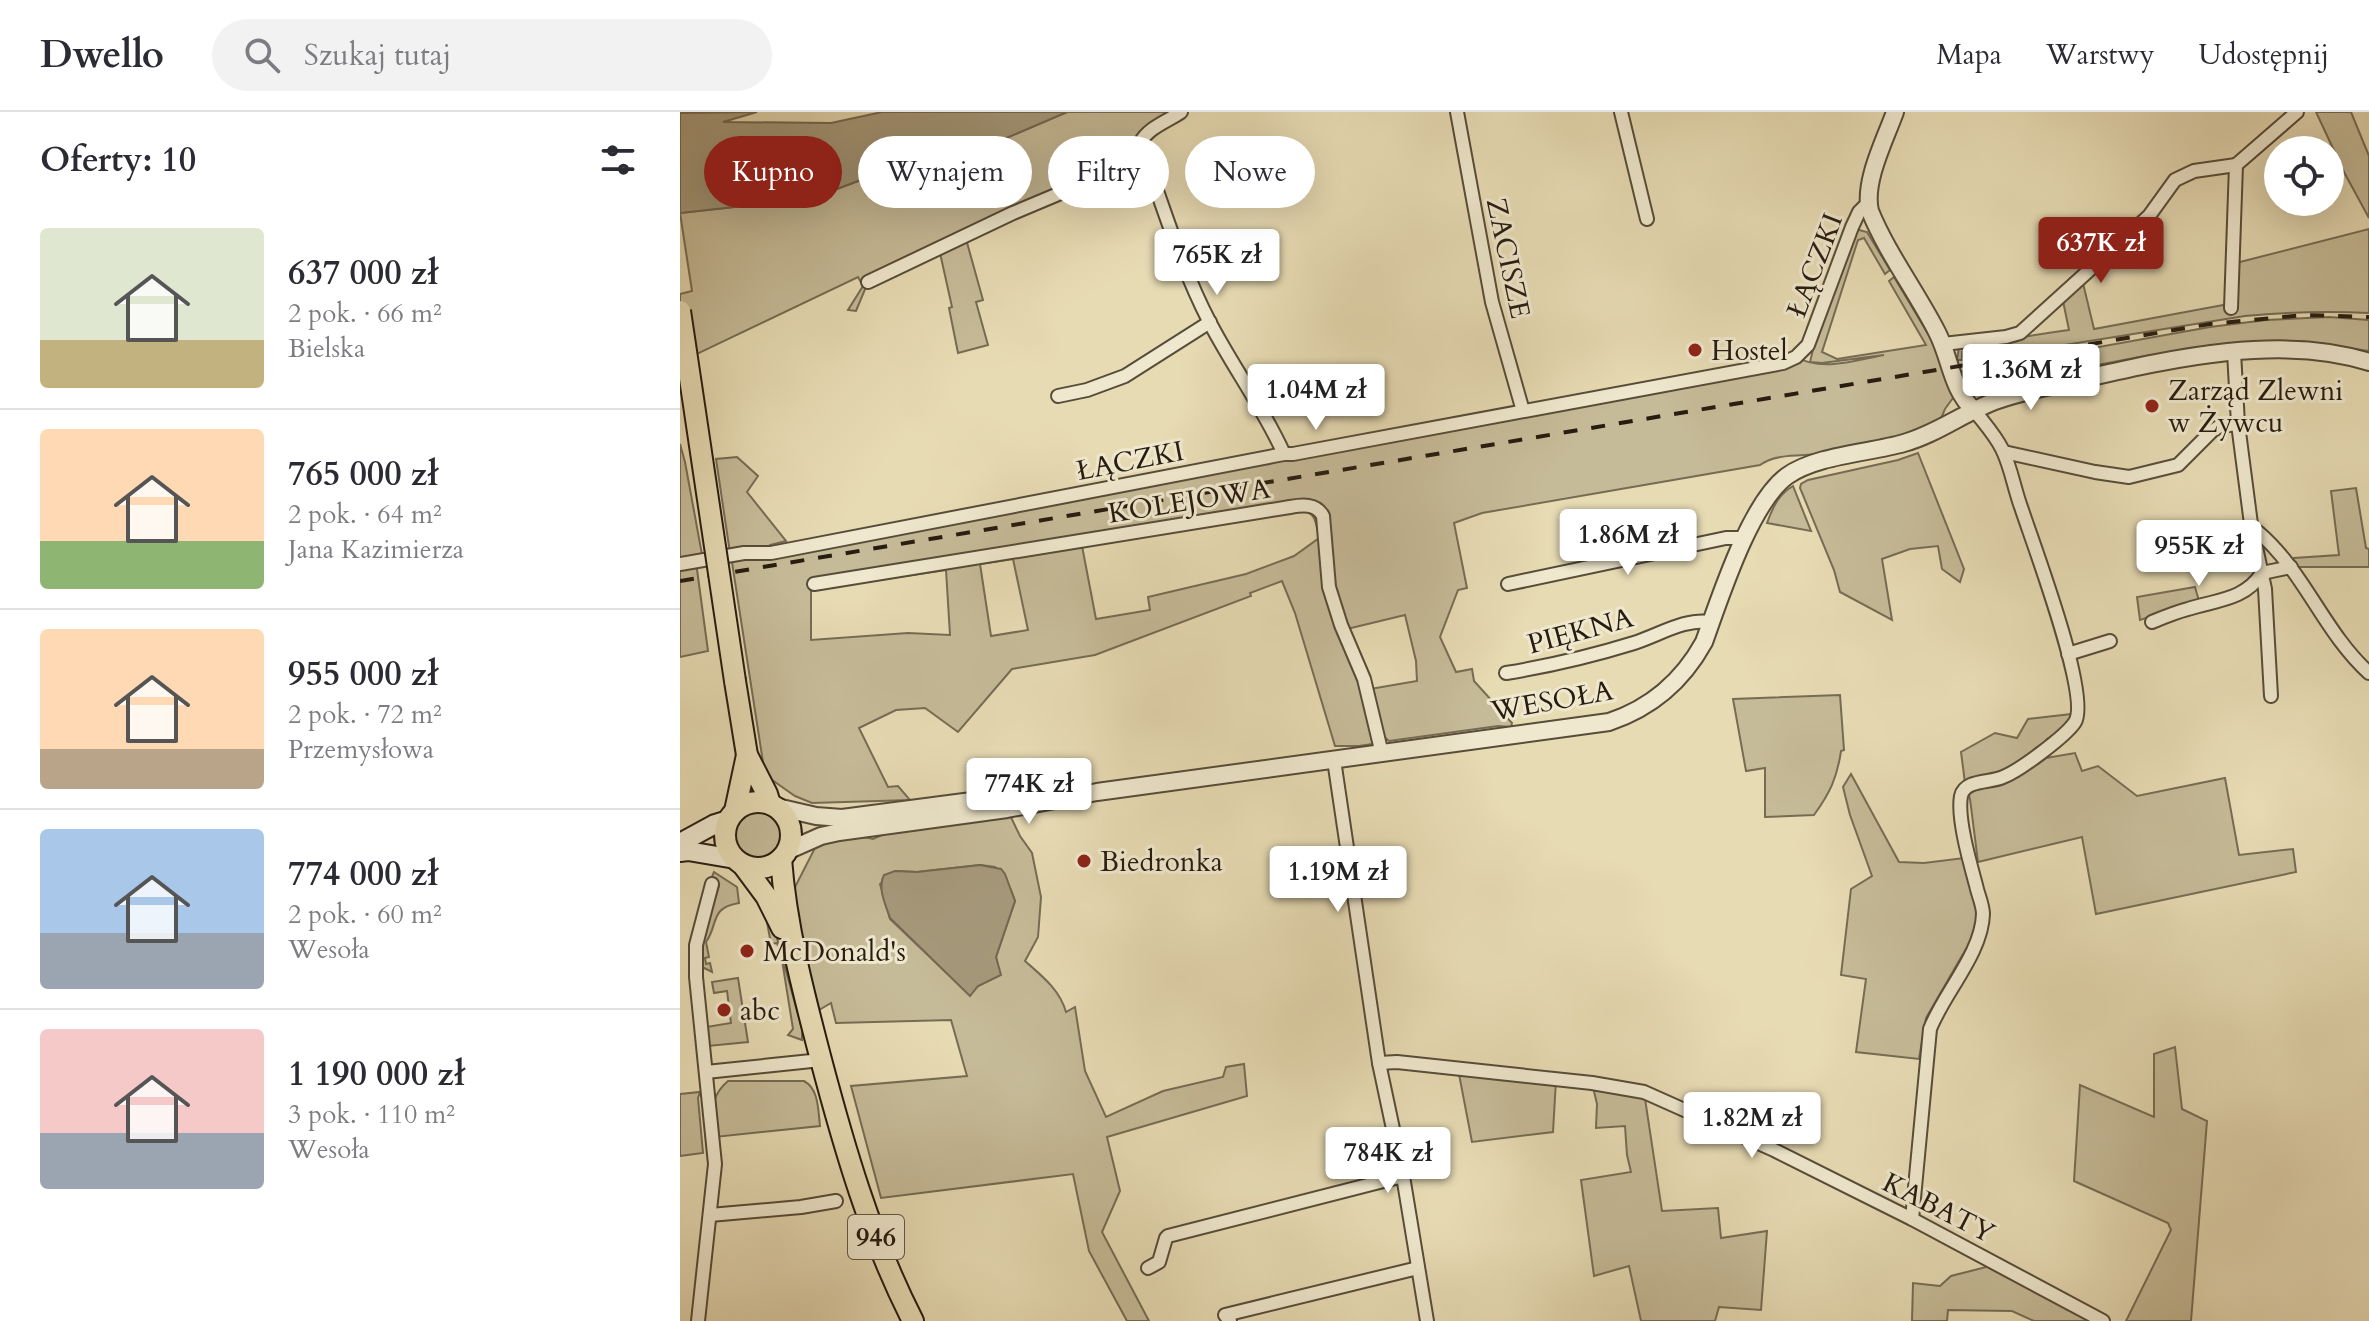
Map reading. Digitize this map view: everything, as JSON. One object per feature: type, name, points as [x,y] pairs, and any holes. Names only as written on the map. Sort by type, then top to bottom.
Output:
[{"type":"main road","points":[[680,311],[747,755],[773,806],[789,822],[791,832],[784,855],[763,868],[688,851],[680,852]]},
{"type":"main road","points":[[739,862],[725,840],[747,755]]},
{"type":"main road","points":[[680,843],[732,815],[747,803],[762,802],[773,806]]},
{"type":"main road","name":"946","points":[[784,855],[784,902],[845,1151],[873,1230],[913,1321]]},
{"type":"main road","name":"946","points":[[739,862],[773,908],[800,977]]},
{"type":"street","points":[[1144,136],[1181,112]]},
{"type":"street","name":"ZACISZE","points":[[1457,112],[1488,286],[1523,411]]},
{"type":"street","points":[[1621,112],[1647,219]]},
{"type":"street","points":[[1895,112],[1870,181],[1868,203],[1874,223],[1943,344],[1963,400],[1993,433],[2004,452],[2068,654],[2078,702],[2076,720],[2067,731],[2022,766],[2002,778],[1965,788],[1961,795],[1969,862],[1983,911],[1982,927],[1969,957],[1937,1009],[1930,1029],[1912,1219]]},
{"type":"street","points":[[1943,344],[2020,333],[2149,216],[2175,180],[2194,171],[2236,165],[2297,112]]},
{"type":"street","points":[[2231,308],[2236,165]]},
{"type":"street","points":[[868,282],[1048,198]]},
{"type":"street","name":"ŁĄCZKI","points":[[680,564],[744,553],[785,550],[1284,454],[1755,370],[1796,357],[1808,345],[1852,227],[1859,212],[1868,203]]},
{"type":"street","points":[[1164,208],[1195,292],[1284,454]]},
{"type":"street","points":[[1058,396],[1087,390],[1125,376],[1210,322]]},
{"type":"street","name":"WESOŁA","points":[[784,855],[821,836],[839,832],[1007,809],[1079,795],[1574,728],[1622,718],[1645,707],[1679,679],[1694,660],[1745,538],[1768,494],[1787,475],[1814,464],[1907,442],[1999,400],[2114,372],[2234,352],[2287,348],[2338,353],[2369,362]]},
{"type":"street","points":[[2234,352],[2238,424],[2262,573],[2271,696]]},
{"type":"street","points":[[2004,452],[2129,477],[2178,465],[2212,431],[2220,426],[2238,424]]},
{"type":"street","name":"KOLEJOWA","points":[[814,584],[1311,506],[1320,510],[1323,516],[1329,587],[1364,679],[1382,754]]},
{"type":"street","points":[[2253,532],[2258,532],[2267,540],[2291,567],[2328,627],[2369,673]]},
{"type":"street","name":"PIĘKNA","points":[[1508,584],[1726,538],[1745,538]]},
{"type":"street","points":[[2152,622],[2238,595],[2256,583],[2262,573],[2291,567]]},
{"type":"street","name":"PIĘKNA","points":[[1506,673],[1585,657],[1691,622],[1711,622]]},
{"type":"street","points":[[2068,654],[2110,641]]},
{"type":"street","points":[[1334,760],[1379,1063],[1403,1176],[1427,1321]]},
{"type":"street","name":"WESOŁA","points":[[773,806],[816,816],[842,818],[1013,797],[1079,795]]},
{"type":"street","points":[[698,1321],[715,1164],[696,977],[696,945],[712,884]]},
{"type":"street","points":[[706,1072],[821,1060]]},
{"type":"street","name":"KABATY","points":[[1379,1063],[1397,1062],[1592,1083],[1644,1092],[1774,1150],[1912,1219],[2103,1321]]},
{"type":"street","points":[[1148,1268],[1159,1262],[1168,1236],[1403,1176]]},
{"type":"street","points":[[710,1215],[836,1201]]},
{"type":"street","points":[[1230,1321],[1225,1315],[1418,1268]]},
{"type":"shaded area","points":[[757,112],[723,122],[831,123],[882,112],[1067,112],[1011,136],[858,136],[858,181],[842,187],[842,136],[704,136],[704,208],[725,208],[680,213],[680,113]]},
{"type":"shaded area","points":[[1067,112],[1181,112],[1149,136],[1048,136],[1048,199],[1032,207],[1032,136],[1011,136]]},
{"type":"shaded area","points":[[2316,112],[2351,112],[2369,156],[2369,218],[2344,172],[2344,136],[2327,136]]},
{"type":"shaded area","points":[[858,181],[858,208],[1029,208],[966,239],[983,300],[976,302],[988,345],[958,353],[940,253],[868,282],[856,311],[848,310],[863,286],[858,277],[680,362],[680,294],[692,291],[680,213],[725,208],[842,208],[842,187]]},
{"type":"shaded area","points":[[2369,229],[2369,313],[2307,312],[2245,316],[1966,361],[1962,351],[1962,360],[1957,360],[1959,347],[2069,330],[2063,301],[2083,283],[2094,329],[2223,305],[2236,310],[2236,263]]},
{"type":"shaded area","points":[[1859,230],[1867,232],[1890,270],[1885,274],[1864,238],[1858,240],[1822,352],[1837,359],[1926,345],[1889,281],[1894,277],[1958,391],[1945,409],[1937,428],[1827,453],[1784,457],[1760,465],[1482,513],[1454,523],[1467,588],[1458,590],[1440,637],[1456,672],[1472,669],[1474,681],[1512,723],[1511,727],[1498,726],[1389,741],[1382,735],[1370,689],[1417,681],[1416,661],[1405,615],[1347,629],[1379,743],[1335,746],[1295,613],[1282,581],[1250,593],[1251,596],[1095,655],[1012,669],[958,732],[925,708],[896,710],[859,728],[888,787],[898,786],[910,800],[812,803],[795,796],[765,775],[731,556],[1796,357],[1806,361],[1817,364],[1828,364],[1884,355],[1810,362],[1855,233]],"holes":[[[1302,511],[1313,517],[1319,538],[1294,556],[1246,574],[1148,597],[1150,610],[1096,619],[1082,546]],[[1013,559],[1028,630],[991,636],[980,564]],[[946,570],[950,635],[908,633],[811,640],[811,590]]]},
{"type":"shaded area","points":[[2329,317],[2369,320],[2369,351],[2300,341],[2261,341],[2145,356],[1985,389],[1968,385],[1959,372],[2210,327]]},
{"type":"shaded area","points":[[680,444],[703,560],[696,562],[708,651],[680,657]]},
{"type":"shaded area","points":[[1918,453],[1964,569],[1960,582],[1942,569],[1938,546],[1910,549],[1882,559],[1892,620],[1840,592],[1800,488],[1808,480]]},
{"type":"shaded area","points":[[737,457],[758,476],[747,492],[786,541],[770,545],[770,548],[730,553],[716,459]]},
{"type":"shaded area","points":[[1793,486],[1811,531],[1767,523],[1783,493]]},
{"type":"shaded area","points":[[2356,488],[2366,548],[2369,549],[2369,567],[2291,567],[2294,558],[2339,555],[2331,491]]},
{"type":"shaded area","points":[[2195,587],[2199,601],[2140,620],[2137,597]]},
{"type":"shaded area","points":[[1840,695],[1844,750],[1841,751],[1835,777],[1824,800],[1814,815],[1765,817],[1765,768],[1746,771],[1733,699]]},
{"type":"shaded area","points":[[2072,714],[2069,726],[2047,739],[2035,760],[2038,764],[2046,758],[2075,753],[2082,771],[2098,766],[2137,796],[2225,778],[2239,855],[2293,849],[2296,872],[2096,914],[2082,837],[1978,862],[1961,752],[1995,733],[2017,738],[2028,719]]},
{"type":"shaded area","points":[[1851,774],[1899,862],[1924,863],[1964,858],[1979,912],[1974,935],[1926,1018],[1919,1059],[1856,1052],[1866,979],[1841,975],[1851,889],[1872,876],[1843,787]]},
{"type":"shaded area","points":[[1007,809],[1032,853],[1041,897],[1038,937],[1025,961],[1055,990],[1066,1012],[1075,1007],[1085,1071],[1106,1117],[1163,1091],[1223,1077],[1226,1067],[1244,1064],[1247,1096],[1107,1137],[1120,1191],[1102,1232],[1149,1321],[1127,1321],[1089,1251],[1073,1174],[881,1198],[851,1086],[967,1076],[951,1020],[836,1023],[831,1003],[819,1010],[795,915],[793,891],[815,848],[812,840],[839,832],[873,839],[912,822]],"holes":[[[980,865],[995,867],[1015,901],[996,957],[1000,975],[978,986],[970,995],[890,919],[880,884],[895,871],[917,872]]]},
{"type":"shaded area","points":[[757,810],[774,817],[781,834],[774,851],[757,858],[740,851],[733,834],[740,817]]},
{"type":"shaded area","points":[[980,865],[1001,869],[1015,901],[996,957],[1001,975],[978,986],[970,996],[890,918],[881,886],[884,875],[895,871],[917,872]]},
{"type":"shaded area","points":[[714,872],[737,887],[739,903],[719,913],[706,942],[709,957],[705,958],[706,964],[710,963],[712,972],[702,967],[701,957],[719,886],[711,879]]},
{"type":"shaded area","points":[[772,920],[802,1029],[802,1040],[788,1035],[793,1029],[782,960],[777,943],[771,944],[767,922]]},
{"type":"shaded area","points":[[738,978],[748,1042],[708,1046],[706,1027],[731,1023],[727,991],[714,993],[712,982]]},
{"type":"shaded area","points":[[2175,1047],[2182,1109],[2207,1121],[2191,1321],[2126,1321],[2171,1230],[2168,1223],[2074,1181],[2080,1085],[2154,1117],[2154,1054]]},
{"type":"shaded area","points":[[1458,1069],[1556,1080],[1553,1132],[1472,1142]]},
{"type":"shaded area","points":[[728,1081],[804,1081],[813,1089],[820,1126],[715,1137],[715,1100]]},
{"type":"shaded area","points":[[1592,1083],[1644,1092],[1662,1211],[1718,1208],[1721,1238],[1767,1231],[1761,1310],[1719,1307],[1715,1321],[1641,1321],[1629,1266],[1594,1276],[1581,1180],[1631,1172],[1625,1126],[1596,1128],[1597,1104]]},
{"type":"shaded area","points":[[700,1092],[703,1153],[680,1156],[680,1094]]},
{"type":"shaded area","points":[[1990,1266],[2102,1321],[2034,1321],[2012,1311],[1948,1310],[1947,1321],[1912,1321],[1913,1283],[1940,1286],[1951,1276]]},
{"type":"railway","points":[[680,581],[2210,324],[2304,315],[2369,317]]},
{"type":"place","name":"Hostel","points":[[1695,350]]},
{"type":"place","name":"Zarząd Zlewni w Żywcu","points":[[2152,406]]},
{"type":"place","name":"Biedronka","points":[[1084,861]]},
{"type":"place","name":"McDonald's","points":[[747,951]]},
{"type":"place","name":"abc","points":[[724,1010]]}]
